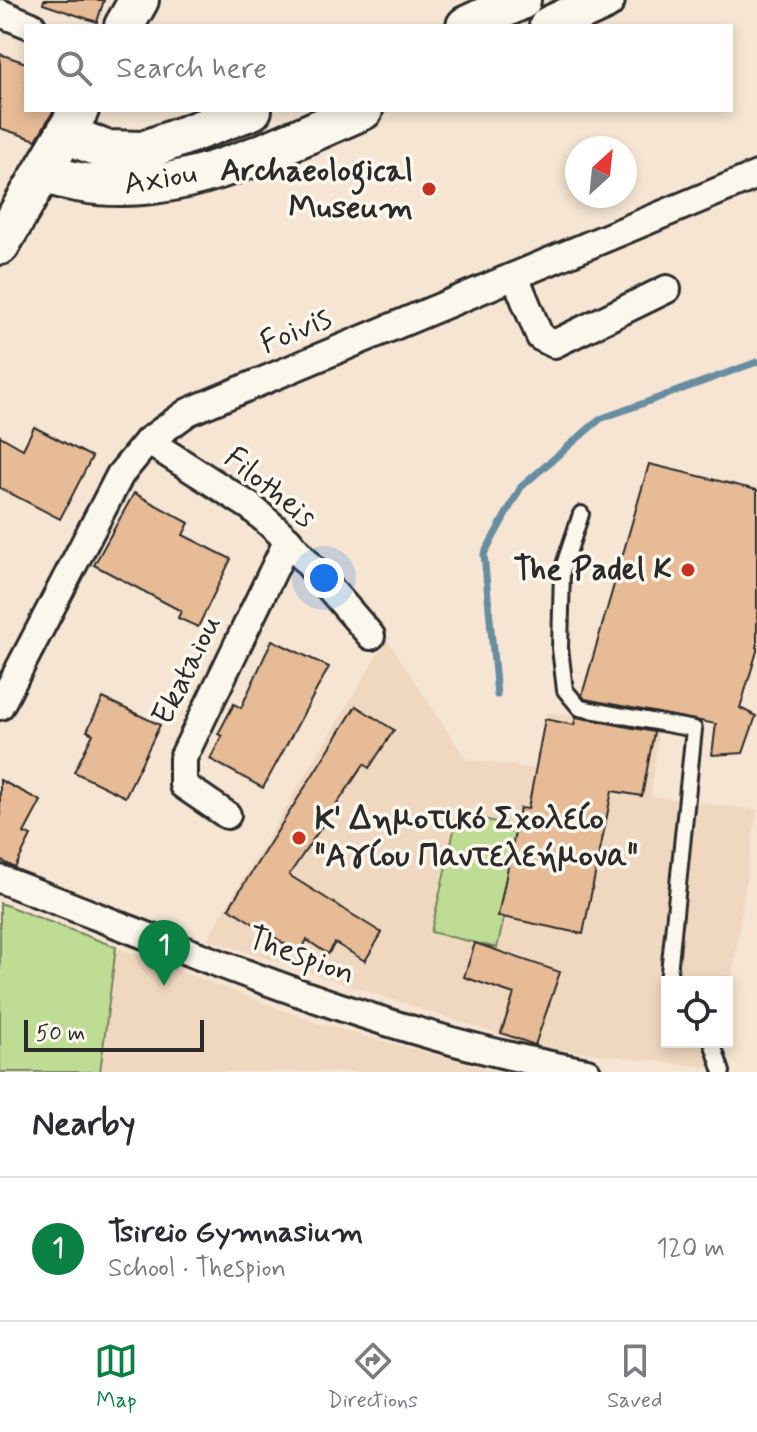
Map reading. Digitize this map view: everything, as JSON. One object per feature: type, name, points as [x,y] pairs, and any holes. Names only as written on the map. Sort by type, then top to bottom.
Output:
[{"type":"street","points":[[125,24],[139,0]]},
{"type":"street","points":[[470,24],[521,0]]},
{"type":"street","points":[[553,24],[605,0]]},
{"type":"street","points":[[0,13],[27,24]]},
{"type":"street","name":"Axiou","points":[[73,122],[105,150],[143,151],[247,112]]},
{"type":"street","name":"Axiou","points":[[44,173],[72,183],[107,189],[176,182],[252,157],[358,112]]},
{"type":"street","points":[[0,243],[73,122]]},
{"type":"street","name":"Foivis","points":[[0,706],[120,475],[148,441],[188,412],[757,175]]},
{"type":"street","points":[[515,276],[540,337],[554,344],[667,289]]},
{"type":"street","name":"Filotheis","points":[[148,441],[251,507],[288,540],[371,636]]},
{"type":"street","name":"Ekataiou","points":[[227,815],[183,785],[183,758],[288,540]]},
{"type":"street","name":"Thespion","points":[[0,879],[318,1000],[509,1058],[587,1072]]},
{"type":"lane","points":[[581,514],[562,571],[560,648],[565,690],[580,708],[694,729],[669,976]]},
{"type":"lane","points":[[714,1048],[722,1072]]},
{"type":"shaded area","points":[[387,639],[466,759],[537,769],[547,712],[659,729],[651,796],[757,810],[732,976],[661,976],[661,1048],[721,1048],[717,1069],[534,1046],[207,939]]},
{"type":"shaded area","points":[[116,947],[320,1024],[500,1072],[99,1072]]},
{"type":"green space","points":[[458,813],[525,829],[497,948],[431,932]]},
{"type":"green space","points":[[0,903],[116,947],[100,1072],[0,1072]]},
{"type":"building","points":[[44,0],[104,0],[97,22],[43,4]]},
{"type":"building","points":[[0,54],[24,62],[24,112],[53,112],[36,140],[0,128]]},
{"type":"building","points":[[34,427],[92,457],[60,519],[0,488],[0,436],[23,449]]},
{"type":"building","name":"The Padel K","points":[[649,464],[757,490],[757,651],[740,708],[756,716],[743,753],[712,755],[716,724],[585,699],[582,695]]},
{"type":"building","points":[[134,493],[189,523],[183,535],[231,559],[198,627],[178,618],[181,611],[94,565]]},
{"type":"building","points":[[272,640],[329,667],[263,788],[210,759],[222,736],[218,734],[234,704],[241,708]]},
{"type":"building","points":[[103,698],[160,725],[125,797],[74,772],[93,734],[87,731]]},
{"type":"building","name":"Κ' Δημοτικό Σχολείο \"Αγίου Παντελεήμονα\"","points":[[356,706],[394,730],[369,768],[364,764],[289,875],[382,933],[365,961],[335,943],[328,954],[307,940],[299,953],[229,908]]},
{"type":"building","points":[[576,717],[654,732],[642,796],[612,791],[583,934],[498,916],[520,808],[528,809],[545,719],[574,725]]},
{"type":"building","points":[[0,780],[41,801],[24,833],[31,836],[15,868],[0,860]]},
{"type":"building","points":[[475,943],[560,972],[535,1045],[501,1033],[514,994],[464,977]]},
{"type":"waterway","points":[[497,695],[484,554],[521,487],[600,419],[757,362]]},
{"type":"place","name":"Archaeological Museum","points":[[429,189]]},
{"type":"place","name":"The Padel K","points":[[688,570]]},
{"type":"place","name":"Κ' Δημοτικό Σχολείο \"Αγίου Παντελεήμονα\"","points":[[299,838]]},
{"type":"place","name":"Tsireio Gymnasium","points":[[164,986]]}]
